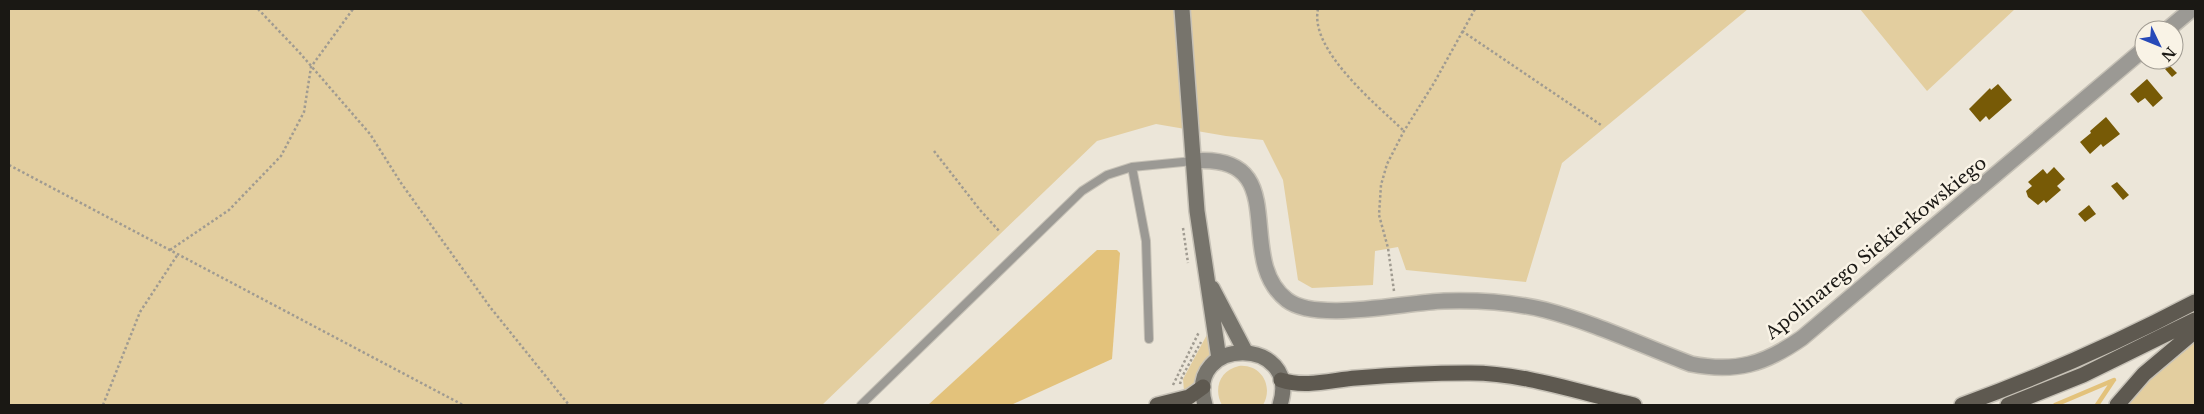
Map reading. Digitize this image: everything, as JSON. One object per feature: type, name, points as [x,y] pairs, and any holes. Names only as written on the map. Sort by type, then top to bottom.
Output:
[{"type":"main road","points":[[1962,405],[2044,375],[2117,342],[2195,302]]},
{"type":"main road","points":[[2008,405],[2083,375],[2195,320]]},
{"type":"main road","points":[[2117,405],[2150,368],[2195,331]]},
{"type":"main road","points":[[1281,380],[1290,383],[1468,372],[1518,378],[1634,405]]},
{"type":"main road","points":[[1157,405],[1192,396],[1203,388]]},
{"type":"street","points":[[1182,9],[1199,229],[1219,359]]},
{"type":"street","points":[[2179,20],[2192,9]]},
{"type":"street","name":"Apolinarego Siekierkowskiego","points":[[1193,161],[1212,159],[1227,162],[1241,171],[1247,178],[1257,201],[1262,260],[1265,272],[1273,286],[1288,301],[1317,311],[1469,301],[1522,306],[1565,316],[1691,364],[1723,369],[1759,362],[1782,352],[1802,338],[2134,57]]},
{"type":"street","points":[[1208,280],[1245,351]]},
{"type":"street","points":[[1205,405],[1203,388],[1209,369],[1219,359],[1234,352],[1245,351],[1258,354],[1269,361],[1278,372],[1282,392],[1280,405]]},
{"type":"lane","points":[[861,405],[1082,191],[1107,175],[1132,167],[1193,161]]},
{"type":"lane","points":[[1132,167],[1146,241],[1149,339]]},
{"type":"path","points":[[258,9],[370,134],[490,308],[569,405]]},
{"type":"path","points":[[170,250],[229,210],[280,156],[304,112],[311,67],[353,9]]},
{"type":"path","points":[[1318,9],[1316,16],[1324,42],[1337,65],[1404,131]]},
{"type":"path","points":[[1396,305],[1388,248],[1380,216],[1381,185],[1387,164],[1404,131],[1434,83],[1475,9]]},
{"type":"path","points":[[1462,31],[1601,125]]},
{"type":"path","points":[[934,151],[980,210],[1000,232]]},
{"type":"path","points":[[9,165],[463,405]]},
{"type":"path","points":[[103,405],[140,312],[178,254]]},
{"type":"shaded area","points":[[9,9],[1748,9],[1562,163],[1526,282],[1406,270],[1398,247],[1375,251],[1373,285],[1312,288],[1298,280],[1283,180],[1263,140],[1226,136],[1156,124],[1097,141],[822,405],[9,405]]},
{"type":"shaded area","points":[[1860,9],[2015,9],[1927,91]]},
{"type":"shaded area","points":[[1097,250],[1117,250],[1120,253],[1112,359],[1011,405],[928,405]]},
{"type":"shaded area","points":[[1210,329],[1211,357],[1195,382],[1184,391],[1183,379]]},
{"type":"shaded area","points":[[2195,337],[2195,405],[2124,405],[2133,394]]},
{"type":"shaded area","points":[[1247,366],[1254,369],[1263,378],[1267,391],[1263,405],[1222,405],[1218,393],[1220,381],[1232,368]]},
{"type":"building","points":[[2166,70],[2174,70],[2177,73],[2172,77]]},
{"type":"building","points":[[2147,79],[2163,98],[2153,107],[2145,98],[2138,103],[2130,94]]},
{"type":"building","points":[[1998,84],[2012,100],[1989,120],[1986,116],[1980,122],[1969,109],[1990,88],[1991,90]]},
{"type":"building","points":[[2106,117],[2120,134],[2103,147],[2101,144],[2090,154],[2080,142]]},
{"type":"building","points":[[2054,167],[2065,179],[2057,186],[2061,190],[2046,203],[2044,200],[2038,205],[2028,197],[2026,191],[2032,186],[2028,182],[2043,169],[2047,174]]},
{"type":"building","points":[[2117,182],[2129,195],[2123,200],[2111,186]]},
{"type":"building","points":[[2089,205],[2096,214],[2085,222],[2078,214]]},
{"type":"waterway","points":[[2055,405],[2114,380]]},
{"type":"waterway","points":[[2097,405],[2113,381]]}]
